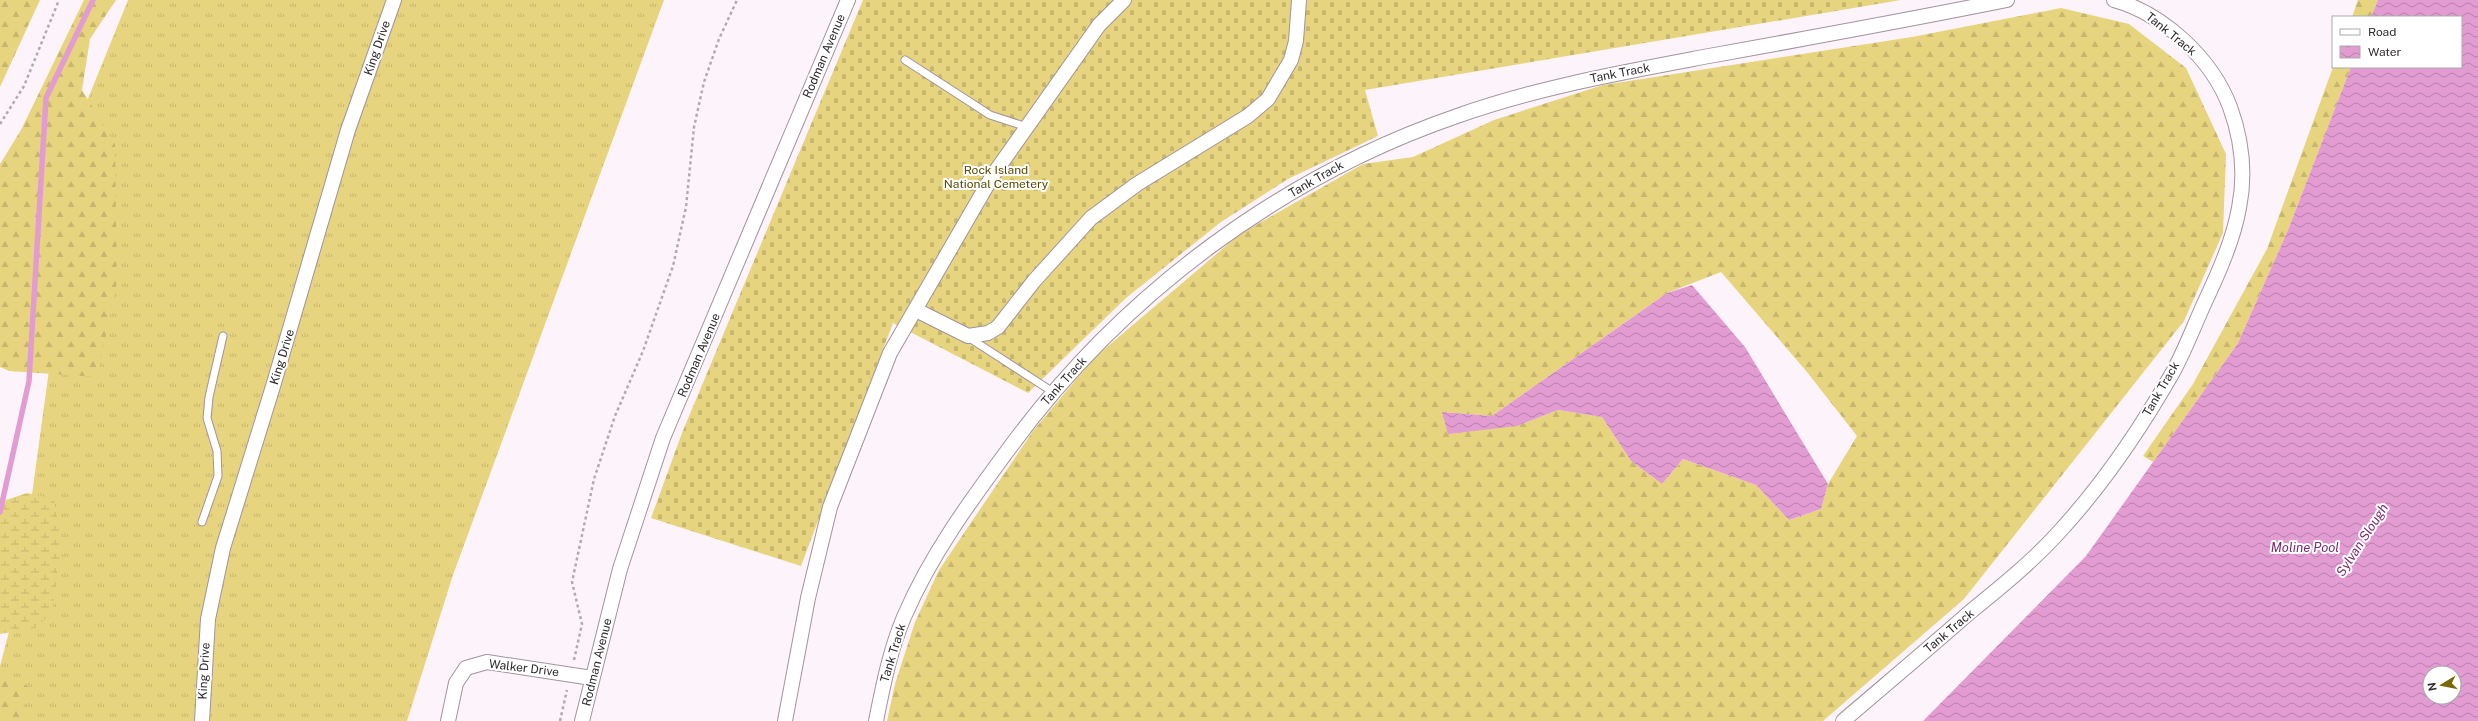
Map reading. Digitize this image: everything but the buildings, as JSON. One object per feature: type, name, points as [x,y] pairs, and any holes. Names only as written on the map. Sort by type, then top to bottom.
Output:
[{"type":"street","name":"King Drive","points":[[202,721],[208,619],[223,548],[274,383],[348,130],[394,0]]},
{"type":"street","name":"Rodman Avenue","points":[[582,721],[620,569],[664,438],[848,0]]},
{"type":"street","points":[[785,721],[808,598],[830,507],[890,353],[993,175],[1099,25],[1124,0]]},
{"type":"street","points":[[916,310],[968,336],[988,333],[998,327],[1034,281],[1091,218],[1136,184],[1248,116],[1268,98],[1291,60],[1296,41],[1299,0]]},
{"type":"street","name":"Tank Track","points":[[876,721],[888,663],[904,617],[948,533],[970,502],[1053,392],[1104,337],[1160,285],[1220,239],[1339,165],[1391,141],[1455,116],[1545,89],[1607,75],[2007,0]]},
{"type":"street","name":"Tank Track","points":[[1843,721],[2000,587],[2059,532],[2129,443],[2162,390],[2174,370],[2220,267],[2235,227],[2242,186],[2242,158],[2239,136],[2226,98],[2213,73],[2187,44],[2142,11],[2117,0]]},
{"type":"street","name":"Walker Drive","points":[[448,721],[456,683],[466,668],[487,662],[592,678]]},
{"type":"lane","points":[[905,60],[990,116],[1026,127]]},
{"type":"lane","points":[[202,522],[218,476],[217,451],[207,418],[209,397],[223,336]]},
{"type":"lane","points":[[968,336],[1053,392]]},
{"type":"path","points":[[0,124],[24,86],[59,0]]},
{"type":"path","points":[[560,721],[582,624],[572,582],[594,479],[615,416],[643,351],[673,266],[686,207],[694,127],[704,82],[719,39],[737,0]]},
{"type":"green space","points":[[0,0],[40,0],[0,87]]},
{"type":"green space","points":[[84,0],[116,0],[90,39],[82,90],[115,144],[117,282],[97,377],[9,371],[0,367],[0,164],[21,130]]},
{"type":"green space","points":[[128,0],[664,0],[453,575],[407,721],[0,721],[0,666],[18,597],[85,106]]},
{"type":"green space","name":"Rock Island National Cemetery","points":[[863,0],[1901,0],[1365,90],[1378,136],[1288,179],[1221,222],[1126,298],[1028,393],[893,323],[801,566],[651,518],[682,433]]},
{"type":"green space","points":[[2358,0],[2378,0],[2371,16],[2352,16]]},
{"type":"green space","points":[[2061,8],[2129,24],[2186,68],[2226,154],[2223,233],[2184,321],[1964,599],[1823,721],[887,721],[895,684],[915,622],[939,570],[1033,431],[1094,358],[1240,234],[1363,164],[1413,157],[1494,120],[1603,85],[1912,37]],"holes":[[[1721,272],[1807,372],[1857,436],[1828,484],[1821,509],[1789,520],[1756,485],[1683,459],[1662,484],[1631,461],[1602,417],[1558,410],[1517,426],[1442,412],[1492,416],[1667,293]]]},
{"type":"green space","points":[[2333,68],[2351,68],[2288,230],[2238,343],[2153,462],[2143,456],[2193,384],[2267,249]]},
{"type":"green space","points":[[27,493],[54,499],[61,543],[52,613],[35,628],[0,634],[0,502]]},
{"type":"green space","points":[[0,670],[28,687],[23,721],[0,721]]},
{"type":"water","name":"Moline Pool","points":[[2378,0],[2478,0],[2478,721],[1923,721],[2086,556],[2238,343],[2288,230],[2351,68],[2462,68],[2462,16],[2371,16]]},
{"type":"water","points":[[1692,285],[1745,347],[1828,484],[1821,509],[1789,520],[1756,485],[1683,459],[1662,484],[1631,461],[1602,417],[1558,410],[1517,426],[1448,434],[1442,412],[1492,416],[1667,293]]},
{"type":"waterway","points":[[0,512],[29,381],[46,98],[93,0]]},
{"type":"water label","name":"Sylvan Slough","points":[[2362,540]]}]
